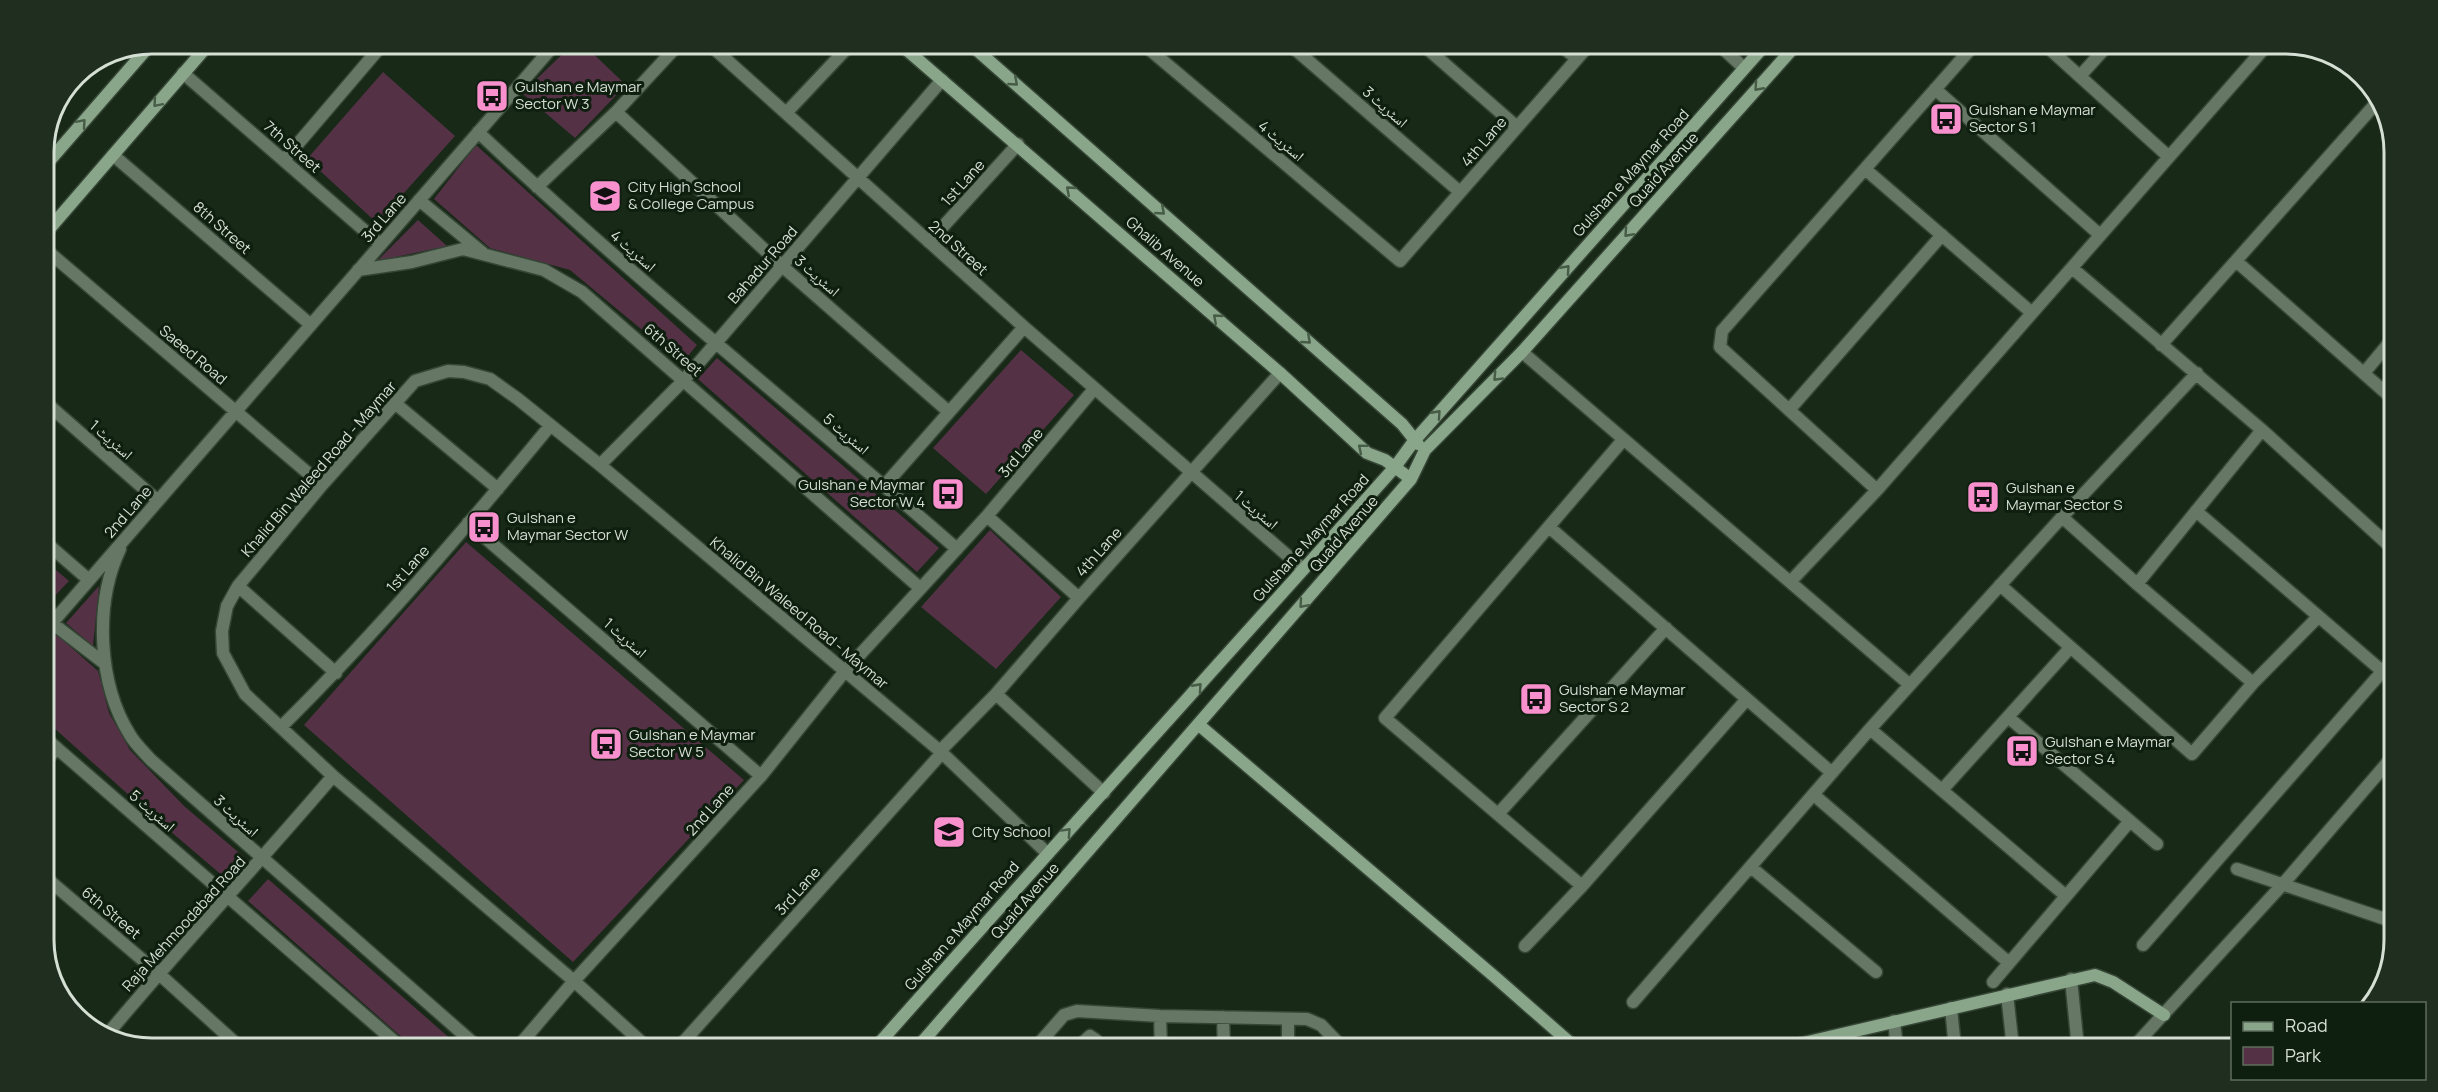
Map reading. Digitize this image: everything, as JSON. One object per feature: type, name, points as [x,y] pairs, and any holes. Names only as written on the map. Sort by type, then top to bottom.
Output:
[{"type":"main road","points":[[54,223],[200,54]]},
{"type":"main road","name":"Ghalib Avenue","points":[[912,54],[1280,373],[1367,453],[1395,467],[1411,479]]},
{"type":"main road","name":"Ghalib Avenue","points":[[981,54],[1402,423],[1414,441],[1425,450]]},
{"type":"main road","name":"Gulshan e Maymar Road","points":[[884,1038],[1047,853],[1104,793],[1395,467],[1414,441],[1757,54]]},
{"type":"main road","name":"Quaid Avenue","points":[[926,1038],[1411,479],[1425,450],[1522,352],[1788,54]]},
{"type":"main road","points":[[54,156],[142,55]]},
{"type":"main road","points":[[1199,725],[1565,1038]]},
{"type":"main road","points":[[1845,1038],[1894,1021],[2095,975],[2113,982],[2164,1015]]},
{"type":"street","points":[[284,160],[374,54]]},
{"type":"street","name":"3rd Lane","points":[[235,411],[546,54]]},
{"type":"street","points":[[537,187],[616,112],[670,54]]},
{"type":"street","name":"2nd Street","points":[[720,54],[1190,473]]},
{"type":"street","points":[[786,113],[842,54]]},
{"type":"street","name":"اسٹریٹ 4","points":[[1155,54],[1400,261]]},
{"type":"street","name":"اسٹریٹ 3","points":[[1301,54],[1460,192]]},
{"type":"street","points":[[1434,54],[1517,126]]},
{"type":"street","points":[[1571,54],[1577,59]]},
{"type":"street","name":"4th Lane","points":[[1400,261],[1581,54]]},
{"type":"street","points":[[1729,54],[1744,68]]},
{"type":"street","points":[[1877,490],[1720,347],[1722,331],[1966,54]]},
{"type":"street","points":[[2055,54],[2169,157]]},
{"type":"street","points":[[2080,76],[2100,54]]},
{"type":"street","points":[[1791,581],[1877,490],[2259,54]]},
{"type":"street","name":"7th Street","points":[[183,73],[380,244]]},
{"type":"street","name":"Bahadur Road","points":[[600,465],[684,380],[716,344],[942,80]]},
{"type":"street","points":[[1935,89],[2100,235]]},
{"type":"street","points":[[2161,345],[2373,107]]},
{"type":"street","name":"اسٹریٹ 3","points":[[616,112],[782,266],[949,411]]},
{"type":"street","name":"اسٹریٹ 4","points":[[478,132],[537,187],[716,344]]},
{"type":"street","name":"1st Lane","points":[[929,242],[1018,144]]},
{"type":"street","name":"8th Street","points":[[113,155],[311,324]]},
{"type":"street","points":[[1865,169],[2032,313]]},
{"type":"street","points":[[419,200],[484,254]]},
{"type":"street","points":[[1789,410],[1942,236]]},
{"type":"street","name":"6th Street","points":[[358,270],[412,262],[463,249],[544,270],[582,292],[920,588]]},
{"type":"street","name":"Saeed Road","points":[[54,257],[322,485]]},
{"type":"street","points":[[2236,261],[2384,391]]},
{"type":"street","points":[[2072,268],[2197,373],[2384,541]]},
{"type":"street","points":[[884,486],[1024,327]]},
{"type":"street","name":"اسٹریٹ 5","points":[[716,344],[957,549]]},
{"type":"street","points":[[2364,373],[2384,349]]},
{"type":"street","points":[[1522,352],[1910,685]]},
{"type":"street","name":"Khalid Bin Waleed Road - Maymar","points":[[637,1038],[574,981],[333,776],[282,726],[245,694],[223,653],[222,632],[227,606],[238,586],[322,485],[415,381],[448,371],[464,372],[490,379],[600,465],[845,671],[940,752],[1047,853]]},
{"type":"street","name":"4th Lane","points":[[940,752],[996,694],[1078,598],[1280,373]]},
{"type":"street","points":[[1634,1002],[1870,729],[2062,517],[2197,373]]},
{"type":"street","name":"3rd Lane","points":[[920,588],[987,516],[1094,389]]},
{"type":"street","points":[[396,404],[498,489]]},
{"type":"street","name":"اسٹریٹ 1","points":[[54,410],[158,501]]},
{"type":"street","name":"2nd Lane","points":[[54,621],[235,411]]},
{"type":"street","name":"1st Lane","points":[[282,726],[336,673],[498,489],[550,426]]},
{"type":"street","points":[[2137,584],[2262,430]]},
{"type":"street","points":[[1582,886],[1385,718],[1623,440]]},
{"type":"street","name":"اسٹریٹ 1","points":[[1190,473],[1303,569]]},
{"type":"street","points":[[2143,945],[2382,671],[2196,511]]},
{"type":"street","points":[[987,516],[1078,598]]},
{"type":"street","points":[[2062,517],[2253,683]]},
{"type":"street","name":"اسٹریٹ 1","points":[[468,523],[761,776]]},
{"type":"street","points":[[1549,526],[1832,773]]},
{"type":"street","name":"اسٹریٹ 3","points":[[124,540],[115,559],[102,629],[104,663],[117,706],[130,736],[151,760],[262,860],[467,1038]]},
{"type":"street","points":[[54,550],[89,580]]},
{"type":"street","points":[[2000,585],[2192,754],[2253,683],[2318,617]]},
{"type":"street","points":[[238,586],[336,673]]},
{"type":"street","name":"2nd Lane","points":[[526,1038],[574,981],[761,776],[845,671],[920,588]]},
{"type":"street","points":[[1499,813],[1666,628]]},
{"type":"street","points":[[54,632],[104,663]]},
{"type":"street","points":[[1942,790],[2070,648]]},
{"type":"street","points":[[996,694],[1104,793]]},
{"type":"street","points":[[1525,946],[1582,886],[1747,699]]},
{"type":"street","points":[[2008,717],[2157,844]]},
{"type":"street","points":[[1870,729],[2066,896]]},
{"type":"street","points":[[54,745],[57,748],[54,751]]},
{"type":"street","name":"اسٹریٹ 5","points":[[57,748],[228,896]]},
{"type":"street","name":"3rd Lane","points":[[687,1038],[940,752]]},
{"type":"street","points":[[2142,1038],[2283,884],[2384,768]]},
{"type":"street","name":"Raja Mehmoodabad Road","points":[[112,1029],[158,973],[262,860],[333,776]]},
{"type":"street","points":[[1814,795],[2008,962]]},
{"type":"street","points":[[1993,982],[2130,821]]},
{"type":"street","points":[[1752,868],[1876,972]]},
{"type":"street","points":[[2236,869],[2384,919]]},
{"type":"street","name":"6th Street","points":[[54,885],[158,973]]},
{"type":"street","points":[[228,896],[389,1038]]},
{"type":"street","points":[[158,973],[231,1038]]},
{"type":"street","points":[[2071,980],[2077,1038]]},
{"type":"street","points":[[2007,994],[2012,1038]]},
{"type":"street","points":[[1951,1008],[1954,1038]]},
{"type":"street","points":[[1044,1038],[1064,1015],[1071,1011],[1160,1016],[1307,1019],[1321,1025],[1333,1038]]},
{"type":"street","points":[[1160,1016],[1161,1038]]},
{"type":"street","points":[[1223,1017],[1224,1038]]},
{"type":"street","points":[[1288,1019],[1288,1038]]},
{"type":"street","points":[[1894,1021],[1896,1038]]},
{"type":"green space","points":[[563,54],[593,54],[626,85],[575,138],[522,93]]},
{"type":"green space","points":[[383,72],[455,136],[377,223],[307,159]]},
{"type":"green space","points":[[476,145],[697,345],[682,363],[570,270],[490,248],[434,199]]},
{"type":"green space","points":[[418,220],[447,246],[377,261]]},
{"type":"green space","points":[[1021,350],[1074,395],[986,494],[933,448]]},
{"type":"green space","points":[[717,358],[939,548],[917,572],[698,379]]},
{"type":"green space","points":[[990,530],[1061,597],[996,669],[921,607]]},
{"type":"green space","points":[[466,542],[744,780],[573,962],[304,725]]},
{"type":"green space","points":[[54,568],[69,581],[54,597]]},
{"type":"green space","points":[[99,586],[93,646],[66,623]]},
{"type":"green space","points":[[56,634],[98,671],[109,713],[130,750],[184,806],[244,857],[224,877],[54,728],[54,636]]},
{"type":"green space","points":[[268,879],[450,1038],[403,1038],[248,901]]},
{"type":"place","name":"Gulshan e Maymar Sector W 3","points":[[492,96]]},
{"type":"place","name":"Gulshan e Maymar Sector S 1","points":[[1946,119]]},
{"type":"place","name":"City High School & College Campus","points":[[605,196]]},
{"type":"place","name":"Gulshan e Maymar Sector W 4","points":[[948,494]]},
{"type":"place","name":"Gulshan e Maymar Sector S","points":[[1983,497]]},
{"type":"place","name":"Gulshan e Maymar Sector W","points":[[484,527]]},
{"type":"place","name":"Gulshan e Maymar Sector S 2","points":[[1536,699]]},
{"type":"place","name":"Gulshan e Maymar Sector W 5","points":[[606,744]]},
{"type":"place","name":"Gulshan e Maymar Sector S 4","points":[[2022,751]]},
{"type":"place","name":"City School","points":[[949,832]]}]
